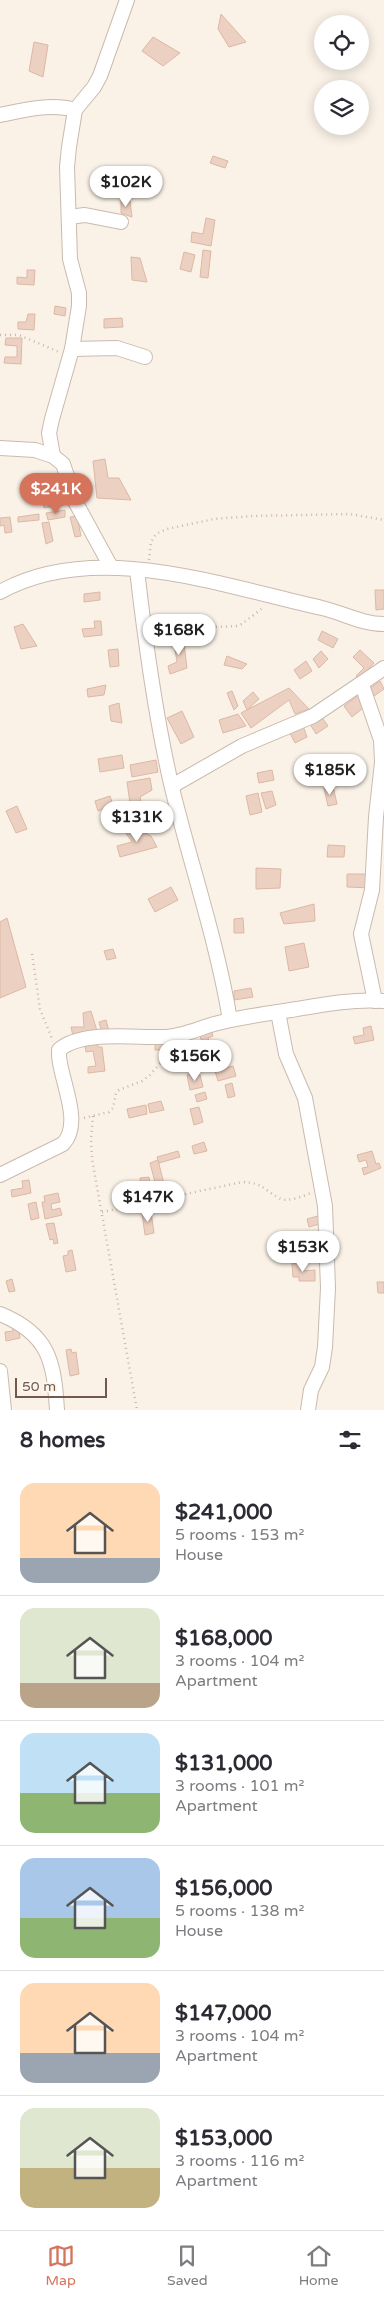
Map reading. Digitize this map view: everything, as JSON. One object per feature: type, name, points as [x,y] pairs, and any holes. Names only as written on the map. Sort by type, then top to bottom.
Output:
[{"type":"street","points":[[53,456],[49,434],[66,363],[72,350],[79,293],[70,259],[67,167],[75,110],[100,76],[127,0]]},
{"type":"street","points":[[0,115],[40,108],[64,107],[75,110]]},
{"type":"street","points":[[69,217],[85,215],[121,222]]},
{"type":"street","points":[[72,350],[116,348],[145,357]]},
{"type":"street","points":[[0,448],[20,448],[53,456],[63,464],[76,503],[111,567]]},
{"type":"street","points":[[0,592],[21,581],[48,573],[111,567],[225,585],[324,609],[375,624],[384,624]]},
{"type":"street","points":[[143,571],[147,640],[172,786],[222,969],[230,1020]]},
{"type":"street","points":[[172,786],[242,746],[313,716],[362,685],[384,668]]},
{"type":"street","points":[[0,1175],[63,1144],[70,1137],[73,1122],[60,1065],[59,1050],[77,1040],[131,1036],[165,1038],[230,1020],[355,1000],[379,1001],[361,934],[372,890],[376,817],[383,762],[381,740],[362,685]]},
{"type":"street","points":[[278,1012],[286,1054],[305,1098],[322,1190],[328,1250],[328,1319],[322,1366],[311,1390],[308,1410]]},
{"type":"street","points":[[0,1314],[24,1327],[47,1352],[52,1364],[57,1410]]},
{"type":"street","points":[[0,1371],[4,1410]]},
{"type":"path","points":[[0,335],[19,335],[41,346],[60,352],[66,363]]},
{"type":"path","points":[[143,571],[151,542],[156,534],[166,529],[214,519],[253,516],[350,514],[384,520]]},
{"type":"path","points":[[147,640],[212,627],[229,627],[242,624],[278,599]]},
{"type":"path","points":[[32,954],[40,1009],[50,1038],[59,1050]]},
{"type":"path","points":[[73,1122],[109,1112],[113,1108],[116,1094],[119,1090],[142,1081],[150,1075],[161,1064],[181,1034]]},
{"type":"path","points":[[93,1116],[90,1139],[92,1160],[137,1410]]},
{"type":"path","points":[[102,1212],[242,1182],[265,1187],[279,1198],[285,1200],[322,1190]]},
{"type":"building","points":[[221,14],[246,42],[229,47],[218,29]]},
{"type":"building","points":[[153,37],[180,53],[163,66],[142,51]]},
{"type":"building","points":[[34,42],[48,45],[43,77],[29,71]]},
{"type":"building","points":[[213,156],[228,161],[225,168],[210,163]]},
{"type":"building","points":[[121,199],[130,201],[132,217],[121,213]]},
{"type":"building","points":[[206,218],[215,220],[211,246],[191,242],[192,232],[203,234]]},
{"type":"building","points":[[203,250],[211,251],[208,278],[200,277]]},
{"type":"building","points":[[184,252],[195,255],[191,272],[180,269]]},
{"type":"building","points":[[131,257],[140,258],[147,282],[132,280]]},
{"type":"building","points":[[27,270],[35,270],[34,285],[17,284],[17,277],[27,278]]},
{"type":"building","points":[[55,306],[66,308],[65,316],[54,314]]},
{"type":"building","points":[[28,314],[35,314],[34,330],[18,329],[18,322],[26,322]]},
{"type":"building","points":[[122,318],[123,327],[104,328],[104,319]]},
{"type":"building","points":[[6,338],[22,338],[21,364],[4,363],[5,357],[17,357],[17,346],[5,345]]},
{"type":"building","points":[[105,459],[108,478],[119,478],[131,500],[97,498],[93,461]]},
{"type":"building","points":[[66,497],[68,504],[44,508],[43,502]]},
{"type":"building","points":[[65,510],[65,517],[48,520],[46,513]]},
{"type":"building","points":[[39,514],[39,520],[18,522],[18,517]]},
{"type":"building","points":[[77,516],[81,536],[75,537],[70,517]]},
{"type":"building","points":[[10,517],[12,532],[5,533],[4,525],[0,526],[0,518]]},
{"type":"building","points":[[49,522],[53,541],[46,544],[42,523]]},
{"type":"building","points":[[375,590],[384,590],[384,609],[376,610]]},
{"type":"building","points":[[100,592],[100,600],[84,602],[84,594]]},
{"type":"building","points":[[94,621],[101,621],[102,635],[84,637],[82,629],[95,628]]},
{"type":"building","points":[[23,624],[37,646],[21,649],[14,627]]},
{"type":"building","points":[[322,631],[338,639],[333,648],[318,640]]},
{"type":"building","points":[[183,636],[187,668],[170,674],[168,666],[177,662],[173,637]]},
{"type":"building","points":[[118,649],[119,666],[110,667],[108,650]]},
{"type":"building","points":[[360,650],[374,663],[359,679],[356,676],[364,668],[353,657]]},
{"type":"building","points":[[321,651],[328,659],[319,668],[313,659]]},
{"type":"building","points":[[227,656],[247,664],[242,669],[224,665]]},
{"type":"building","points":[[306,661],[312,671],[300,679],[294,670]]},
{"type":"building","points":[[380,681],[384,689],[374,696],[369,689]]},
{"type":"building","points":[[106,685],[104,695],[88,697],[87,689]]},
{"type":"building","points":[[289,688],[309,709],[295,714],[289,700],[251,728],[241,713]]},
{"type":"building","points":[[232,691],[238,706],[234,710],[227,693]]},
{"type":"building","points":[[253,692],[259,699],[247,710],[243,701]]},
{"type":"building","points":[[360,694],[368,704],[352,717],[344,706]]},
{"type":"building","points":[[119,703],[122,723],[111,721],[109,706]]},
{"type":"building","points":[[182,711],[194,737],[181,744],[167,718]]},
{"type":"building","points":[[238,714],[246,726],[223,733],[219,720]]},
{"type":"building","points":[[321,716],[328,726],[316,734],[310,724]]},
{"type":"building","points":[[303,726],[307,737],[295,743],[290,733]]},
{"type":"building","points":[[122,755],[124,768],[100,772],[98,759]]},
{"type":"building","points":[[156,760],[158,772],[132,777],[130,765]]},
{"type":"building","points":[[272,770],[274,780],[259,783],[257,773]]},
{"type":"building","points":[[150,778],[152,790],[140,797],[142,808],[131,810],[127,782]]},
{"type":"building","points":[[333,786],[337,804],[328,806],[324,788]]},
{"type":"building","points":[[272,791],[276,805],[266,809],[261,793]]},
{"type":"building","points":[[258,793],[262,812],[250,815],[246,796]]},
{"type":"building","points":[[110,796],[113,805],[98,811],[95,801]]},
{"type":"building","points":[[17,806],[27,829],[16,833],[6,811]]},
{"type":"building","points":[[137,829],[151,836],[157,847],[120,857],[117,846],[132,842],[125,832]]},
{"type":"building","points":[[328,845],[345,846],[344,857],[327,857]]},
{"type":"building","points":[[256,868],[281,869],[280,888],[256,889]]},
{"type":"building","points":[[347,874],[371,874],[371,888],[347,887]]},
{"type":"building","points":[[171,887],[178,900],[155,912],[148,899]]},
{"type":"building","points":[[314,904],[315,921],[284,924],[280,913]]},
{"type":"building","points":[[7,918],[26,987],[0,998],[0,922]]},
{"type":"building","points":[[243,918],[244,933],[234,933],[234,919]]},
{"type":"building","points":[[304,943],[309,967],[289,971],[285,947]]},
{"type":"building","points":[[113,949],[116,958],[107,960],[104,951]]},
{"type":"building","points":[[251,988],[253,997],[234,1000],[234,991]]},
{"type":"building","points":[[91,1011],[97,1031],[73,1036],[71,1027],[84,1027],[83,1013]]},
{"type":"building","points":[[106,1020],[109,1031],[102,1033],[99,1022]]},
{"type":"building","points":[[371,1026],[374,1040],[355,1044],[353,1037],[364,1035],[363,1028]]},
{"type":"building","points":[[211,1029],[213,1036],[208,1038],[210,1046],[204,1048],[199,1033]]},
{"type":"building","points":[[97,1043],[98,1047],[102,1047],[105,1071],[88,1073],[88,1067],[96,1066],[93,1051],[86,1052],[85,1045]]},
{"type":"building","points":[[155,1043],[167,1043],[167,1050],[155,1050]]},
{"type":"building","points":[[233,1066],[236,1076],[218,1081],[215,1071]]},
{"type":"building","points":[[193,1074],[193,1076],[200,1075],[203,1087],[190,1090],[187,1075]]},
{"type":"building","points":[[232,1083],[235,1096],[228,1098],[225,1085]]},
{"type":"building","points":[[205,1092],[207,1099],[197,1102],[195,1095]]},
{"type":"building","points":[[161,1101],[164,1110],[150,1113],[148,1104]]},
{"type":"building","points":[[146,1105],[147,1114],[129,1118],[127,1109]]},
{"type":"building","points":[[199,1107],[203,1122],[194,1125],[190,1109]]},
{"type":"building","points":[[204,1142],[207,1151],[194,1154],[192,1146]]},
{"type":"building","points":[[178,1151],[180,1157],[159,1163],[157,1157]]},
{"type":"building","points":[[372,1151],[376,1164],[379,1163],[381,1168],[364,1175],[362,1168],[368,1167],[366,1160],[359,1162],[357,1155]]},
{"type":"building","points":[[158,1160],[164,1184],[156,1186],[150,1163]]},
{"type":"building","points":[[149,1177],[151,1194],[142,1195],[140,1178]]},
{"type":"building","points":[[29,1180],[31,1193],[12,1197],[11,1190],[23,1188],[22,1181]]},
{"type":"building","points":[[58,1193],[60,1202],[51,1204],[52,1210],[60,1208],[62,1215],[45,1219],[42,1202],[45,1202],[44,1196]]},
{"type":"building","points":[[36,1202],[39,1218],[31,1220],[28,1204]]},
{"type":"building","points":[[151,1212],[154,1233],[145,1235],[142,1213]]},
{"type":"building","points":[[325,1214],[327,1222],[309,1227],[307,1219]]},
{"type":"building","points":[[54,1223],[58,1243],[54,1244],[53,1239],[50,1240],[46,1224]]},
{"type":"building","points":[[72,1250],[76,1270],[66,1272],[63,1256],[68,1255],[68,1251]]},
{"type":"building","points":[[292,1263],[303,1263],[303,1271],[315,1270],[315,1281],[299,1281],[299,1277],[293,1277]]},
{"type":"building","points":[[12,1279],[15,1291],[9,1292],[6,1281]]},
{"type":"building","points":[[377,1282],[384,1282],[384,1293],[378,1293]]},
{"type":"building","points":[[18,1324],[20,1338],[6,1341],[5,1332],[13,1331],[12,1325]]},
{"type":"building","points":[[71,1349],[72,1353],[76,1352],[79,1374],[70,1376],[66,1350]]}]
